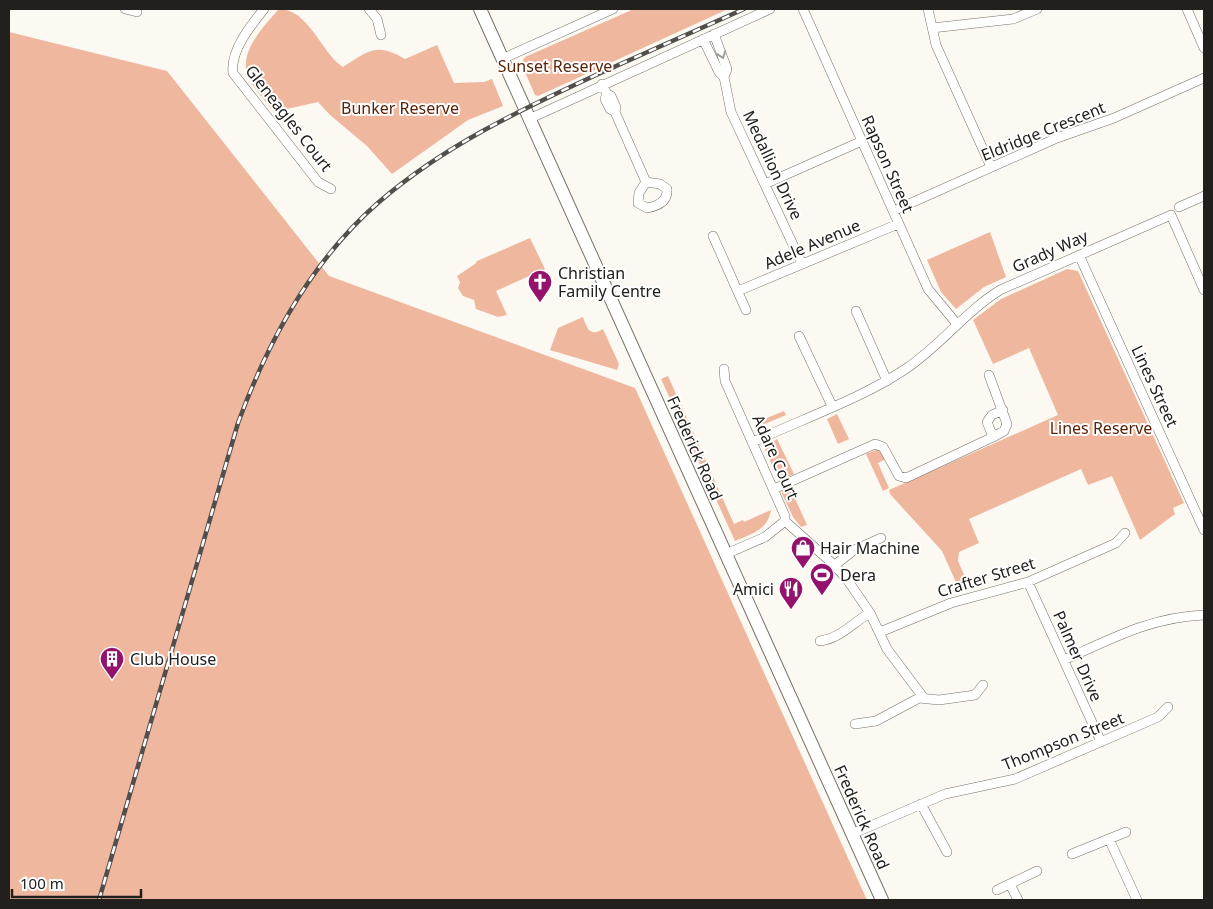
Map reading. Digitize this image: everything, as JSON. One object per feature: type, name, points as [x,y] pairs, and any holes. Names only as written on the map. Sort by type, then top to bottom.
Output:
[{"type":"main road","name":"Frederick Road","points":[[480,9],[882,900]]},
{"type":"street","points":[[125,9],[136,12]]},
{"type":"street","name":"Gleneagles Court","points":[[264,9],[240,45],[233,61],[233,73],[318,182],[331,189]]},
{"type":"street","points":[[369,9],[377,19],[381,35]]},
{"type":"street","points":[[502,59],[614,9]]},
{"type":"street","points":[[529,119],[602,84],[770,9]]},
{"type":"street","name":"Rapson Street","points":[[803,9],[928,289],[957,324]]},
{"type":"street","points":[[928,9],[936,45],[990,168]]},
{"type":"street","points":[[932,28],[1013,19],[1037,9]]},
{"type":"street","points":[[1187,9],[1204,48]]},
{"type":"street","name":"Medallion Drive","points":[[714,34],[727,69],[724,77],[731,112],[802,264]]},
{"type":"street","name":"Medallion Drive","points":[[703,39],[719,72],[724,77]]},
{"type":"street","name":"Eldridge Crescent","points":[[893,211],[1057,138],[1114,118],[1204,78]]},
{"type":"street","points":[[602,84],[607,94],[605,99],[610,109],[615,112],[646,182]]},
{"type":"street","points":[[765,184],[862,141]]},
{"type":"street","points":[[1179,207],[1204,196]]},
{"type":"street","name":"Grady Way","points":[[753,442],[887,381],[927,353],[982,301],[1000,290],[1171,215],[1204,290]]},
{"type":"street","name":"Adele Avenue","points":[[738,291],[898,224]]},
{"type":"street","points":[[713,236],[746,310]]},
{"type":"street","name":"Lines Street","points":[[1079,255],[1204,530]]},
{"type":"street","points":[[856,311],[887,381]]},
{"type":"street","points":[[799,336],[832,406]]},
{"type":"street","name":"Adare Court","points":[[724,369],[725,381],[785,516],[785,521],[765,537],[726,554]]},
{"type":"street","points":[[774,489],[875,444],[884,447],[899,476],[906,478],[994,437],[1007,428],[1003,410],[990,375]]},
{"type":"street","points":[[994,437],[987,422],[992,414],[1003,410]]},
{"type":"street","points":[[785,521],[835,565],[856,591],[870,613],[887,649],[923,698]]},
{"type":"street","name":"Crafter Street","points":[[880,632],[951,602],[1028,582],[1116,543],[1125,533]]},
{"type":"street","points":[[835,565],[854,550],[881,538]]},
{"type":"street","name":"Palmer Drive","points":[[1028,582],[1101,742]]},
{"type":"street","points":[[820,641],[837,637],[854,621],[870,613]]},
{"type":"street","points":[[1064,660],[1139,626],[1181,616],[1204,615]]},
{"type":"street","points":[[854,724],[876,721],[923,698],[939,700],[974,695],[983,685]]},
{"type":"street","name":"Thompson Street","points":[[852,834],[945,794],[1017,778],[1158,717],[1168,707]]},
{"type":"street","points":[[921,804],[947,852]]},
{"type":"street","points":[[1072,854],[1126,832]]},
{"type":"street","points":[[1109,839],[1136,900]]},
{"type":"street","points":[[997,890],[1037,871]]},
{"type":"street","points":[[1010,884],[1018,900]]},
{"type":"green space","name":"Bunker Reserve","points":[[279,9],[299,16],[328,52],[343,67],[366,53],[373,51],[387,51],[405,59],[437,45],[454,83],[484,82],[492,79],[503,106],[468,120],[392,174],[367,146],[330,115],[318,102],[274,112],[253,86],[246,68],[249,49],[260,31]]},
{"type":"green space","name":"Sunset Reserve","points":[[634,9],[728,9],[538,96],[535,95],[521,63],[525,57]]},
{"type":"green space","points":[[9,32],[167,71],[329,276],[635,388],[867,900],[9,900]]},
{"type":"green space","points":[[990,232],[1006,277],[984,287],[956,309],[941,292],[927,260]]},
{"type":"green space","points":[[530,238],[545,269],[496,291],[507,315],[498,317],[476,309],[474,300],[463,296],[458,288],[460,282],[457,276],[477,261]]},
{"type":"green space","name":"Lines Reserve","points":[[1067,269],[1078,271],[1184,503],[1173,508],[1175,514],[1140,540],[1112,476],[1088,485],[1081,469],[969,519],[979,543],[959,552],[958,561],[969,586],[959,589],[942,551],[890,494],[889,490],[1058,415],[1029,348],[993,364],[973,320],[1001,299]]},
{"type":"green space","points":[[583,317],[586,325],[592,332],[603,329],[619,364],[617,370],[550,350],[558,328]]},
{"type":"green space","points":[[668,376],[734,524],[743,520],[744,522],[771,510],[763,527],[753,533],[735,541],[661,379]]},
{"type":"green space","points":[[784,411],[786,415],[757,427],[755,423]]},
{"type":"green space","points":[[837,414],[849,439],[838,444],[827,419]]},
{"type":"green space","points":[[777,439],[794,474],[779,481],[764,447]]},
{"type":"green space","points":[[878,449],[882,450],[886,459],[878,463],[889,488],[883,491],[866,454]]},
{"type":"green space","points":[[790,487],[807,525],[801,527],[793,517],[782,494],[782,491]]},
{"type":"railway","points":[[99,900],[238,423],[263,362],[278,332],[313,276],[333,249],[379,202],[429,164],[456,147],[538,102],[744,9]]},
{"type":"place","name":"Christian Family Centre","points":[[540,303]]},
{"type":"place","name":"Hair Machine","points":[[803,569]]},
{"type":"place","name":"Dera","points":[[822,596]]},
{"type":"place","name":"Amici","points":[[791,610]]},
{"type":"place","name":"Club House","points":[[112,680]]}]
